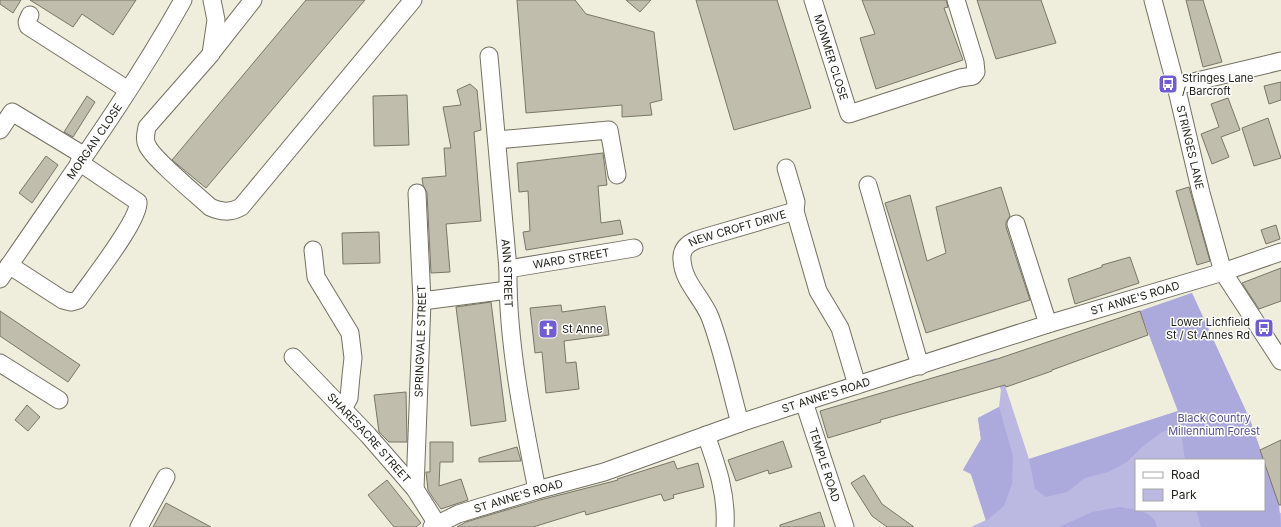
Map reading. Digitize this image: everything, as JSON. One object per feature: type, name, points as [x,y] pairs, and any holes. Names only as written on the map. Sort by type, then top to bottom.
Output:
[{"type":"street","name":"MORGAN CLOSE","points":[[5,272],[128,90],[167,29],[183,0]]},
{"type":"street","points":[[211,54],[216,20],[212,0]]},
{"type":"street","points":[[253,0],[211,54],[147,127],[145,138],[147,146],[156,157],[210,206],[218,211],[234,211],[241,207],[282,160],[413,0]]},
{"type":"street","name":"MONMER CLOSE","points":[[813,0],[849,114],[973,76],[976,72],[975,62],[956,0]]},
{"type":"street","name":"STRINGES LANE","points":[[1153,0],[1176,86],[1201,193],[1223,272],[1281,361]]},
{"type":"street","points":[[30,15],[26,22],[28,26],[128,90]]},
{"type":"street","name":"ANN STREET","points":[[489,56],[508,269],[508,290],[517,379],[537,490]]},
{"type":"street","points":[[1176,86],[1281,61]]},
{"type":"street","points":[[0,130],[12,112],[81,159],[138,202],[139,208],[132,222],[78,300],[71,302],[64,300],[5,272]]},
{"type":"street","points":[[497,140],[609,130],[617,175]]},
{"type":"street","points":[[786,168],[796,202],[795,211]]},
{"type":"street","points":[[868,185],[920,366]]},
{"type":"street","name":"SPRINGVALE STREET","points":[[416,489],[422,300],[417,193]]},
{"type":"street","name":"NEW CROFT DRIVE","points":[[740,423],[710,316],[687,280],[682,267],[683,250],[687,244],[696,240],[795,211],[818,291],[840,328],[857,385]]},
{"type":"street","points":[[1016,224],[1048,324]]},
{"type":"street","name":"WARD STREET","points":[[508,269],[634,248]]},
{"type":"street","points":[[313,250],[316,277],[350,333],[353,358],[349,398],[343,409]]},
{"type":"street","name":"ST ANNE'S ROAD","points":[[434,526],[458,514],[537,490],[604,472],[740,423],[804,402],[1048,324],[1223,272],[1281,252]]},
{"type":"street","points":[[422,300],[508,290]]},
{"type":"street","name":"SHARESACRE STREET","points":[[293,357],[416,489],[434,526]]},
{"type":"street","points":[[0,363],[59,400]]},
{"type":"street","name":"TEMPLE ROAD","points":[[804,402],[845,527]]},
{"type":"street","points":[[706,435],[722,478],[726,507],[725,527]]},
{"type":"street","points":[[139,527],[166,477]]},
{"type":"green space","points":[[1192,293],[1250,420],[1264,459],[1135,459],[1135,511],[1265,510],[1281,513],[1281,527],[971,527],[986,520],[971,474],[963,470],[981,439],[978,418],[999,407],[1001,390],[987,361],[996,358],[1029,459],[1178,411],[1140,311]]},
{"type":"green space","name":"Black Country Millennium Forest","points":[[1192,293],[1250,420],[1264,459],[1185,459],[1180,425],[1162,432],[1143,446],[1127,462],[1108,472],[1085,478],[1067,492],[1046,497],[1035,489],[1029,459],[1178,411],[1140,311]]},
{"type":"green space","points":[[999,407],[1013,456],[1012,484],[1004,506],[986,521],[971,474],[963,470],[981,439],[978,418]]},
{"type":"green space","name":"Black Country Millennium Forest","points":[[1265,464],[1279,504],[1281,527],[1201,527],[1196,511],[1265,511]]},
{"type":"green space","points":[[1120,507],[1135,510],[1135,511],[1143,512],[1152,517],[1157,527],[1059,527],[1092,512]]},
{"type":"building","points":[[0,0],[21,0],[13,13],[0,4]]},
{"type":"building","points":[[30,0],[136,0],[113,35],[82,14],[73,27]]},
{"type":"building","points":[[306,0],[365,0],[206,188],[172,160]]},
{"type":"building","points":[[517,0],[575,0],[586,14],[654,32],[662,100],[650,103],[652,115],[622,117],[622,105],[526,113]]},
{"type":"building","points":[[626,0],[651,0],[640,12]]},
{"type":"building","points":[[696,0],[777,0],[811,108],[734,130]]},
{"type":"building","points":[[862,0],[946,0],[948,7],[944,8],[963,60],[876,89],[860,38],[875,34]]},
{"type":"building","points":[[977,0],[1041,0],[1056,43],[996,59]]},
{"type":"building","points":[[1186,0],[1203,0],[1222,62],[1203,67]]},
{"type":"building","points":[[1281,82],[1281,100],[1269,104],[1264,86]]},
{"type":"building","points":[[470,84],[477,90],[481,130],[474,132],[481,221],[446,224],[450,272],[431,273],[427,193],[423,185],[422,178],[446,176],[444,148],[451,148],[443,107],[461,105],[457,90]]},
{"type":"building","points":[[407,95],[409,145],[374,146],[373,96]]},
{"type":"building","points":[[87,96],[95,102],[73,137],[64,132]]},
{"type":"building","points":[[1228,98],[1240,130],[1221,137],[1229,157],[1212,164],[1201,134],[1219,127],[1211,104]]},
{"type":"building","points":[[1268,118],[1281,158],[1254,166],[1242,128]]},
{"type":"building","points":[[603,153],[607,185],[598,186],[601,223],[620,220],[623,234],[526,250],[523,232],[530,231],[528,191],[519,192],[517,163]]},
{"type":"building","points":[[46,156],[58,165],[32,203],[19,193]]},
{"type":"building","points":[[1001,187],[1010,216],[1006,222],[1006,227],[1030,300],[926,333],[885,203],[910,195],[927,261],[946,253],[936,207]]},
{"type":"building","points":[[1189,187],[1210,261],[1197,265],[1176,191]]},
{"type":"building","points":[[1276,225],[1280,239],[1266,244],[1261,230]]},
{"type":"building","points":[[379,232],[380,263],[343,264],[342,233]]},
{"type":"building","points":[[1130,257],[1139,283],[1075,304],[1068,279],[1102,267],[1102,265]]},
{"type":"building","points":[[1281,268],[1281,301],[1259,309],[1242,283]]},
{"type":"building","points":[[491,302],[506,421],[471,426],[456,307]]},
{"type":"building","points":[[561,305],[562,312],[605,306],[609,335],[564,341],[566,363],[576,362],[579,389],[546,393],[542,352],[535,353],[530,308]]},
{"type":"building","points":[[0,311],[80,365],[68,382],[0,336]]},
{"type":"building","points":[[1140,311],[1148,335],[1006,387],[1005,385],[880,420],[881,422],[828,438],[820,411],[997,359]]},
{"type":"building","points":[[406,392],[407,442],[389,442],[379,432],[374,395]]},
{"type":"building","points":[[27,405],[40,417],[28,431],[15,420]]},
{"type":"building","points":[[1281,440],[1281,505],[1279,505],[1265,464],[1265,459],[1263,459],[1260,450]]},
{"type":"building","points":[[783,441],[792,467],[769,474],[768,470],[736,481],[728,460]]},
{"type":"building","points":[[430,442],[453,442],[453,462],[440,462],[439,486],[461,479],[468,500],[441,509],[433,498],[428,490],[426,472],[430,472]]},
{"type":"building","points":[[517,447],[521,461],[479,462],[479,458]]},
{"type":"building","points":[[674,461],[677,469],[698,463],[704,487],[673,495],[674,498],[664,501],[661,494],[586,515],[585,511],[533,527],[457,527],[466,522],[540,500],[618,480],[617,479]]},
{"type":"building","points":[[864,475],[882,504],[914,527],[887,527],[872,516],[851,483]]},
{"type":"building","points":[[387,480],[421,523],[416,527],[394,527],[368,495]]},
{"type":"building","points":[[166,503],[211,527],[153,527]]},
{"type":"building","points":[[820,512],[825,527],[780,527],[780,525]]},
{"type":"place","name":"Stringes Lane / Barcroft","points":[[1168,84]]},
{"type":"place","name":"Lower Lichfield St / St Annes Rd","points":[[1264,328]]},
{"type":"place","name":"St Anne","points":[[548,329]]}]
